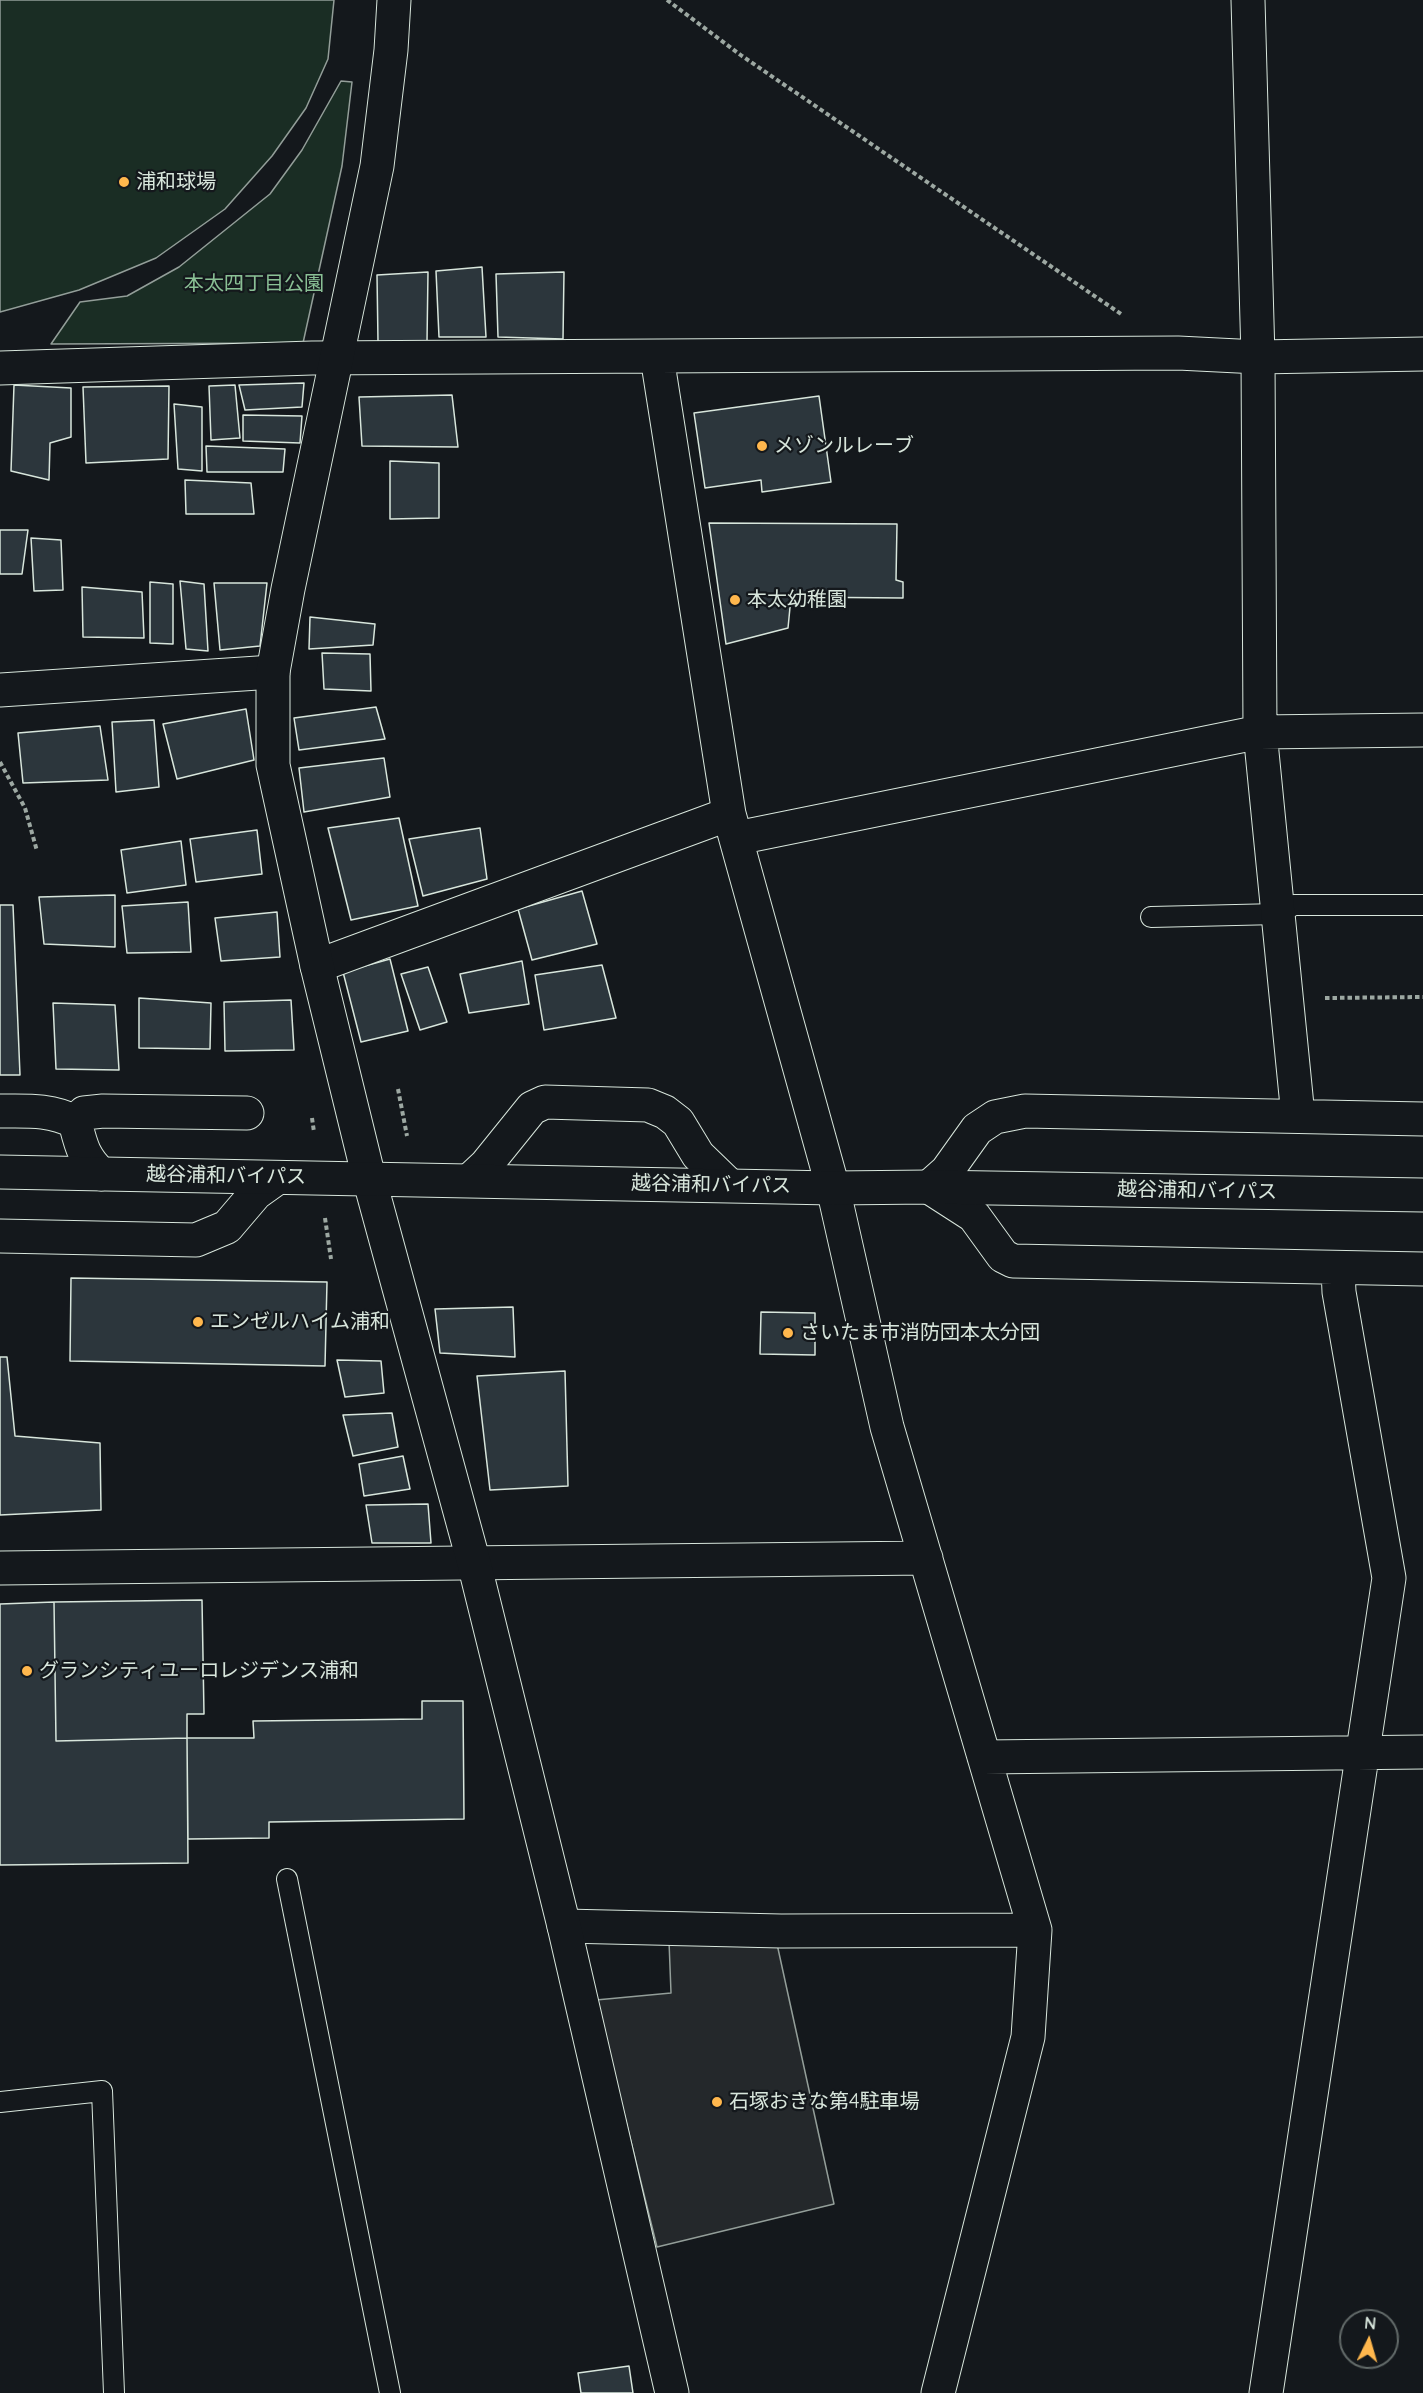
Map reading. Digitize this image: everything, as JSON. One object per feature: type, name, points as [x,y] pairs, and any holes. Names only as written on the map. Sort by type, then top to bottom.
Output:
[{"type":"main road","points":[[394,0],[391,50],[377,166],[273,672],[273,765],[317,966],[369,1178],[474,1563],[564,1926],[672,2393]]},
{"type":"main road","points":[[1248,0],[1258,357],[1260,732],[1298,1116]]},
{"type":"main road","points":[[0,368],[336,358],[1178,353],[1258,357],[1423,354]]},
{"type":"main road","points":[[657,357],[733,826],[808,1105],[833,1188],[887,1427],[1035,1930],[1028,2037],[938,2393]]},
{"type":"main road","points":[[0,690],[273,672]]},
{"type":"main road","points":[[317,966],[733,826],[1260,732],[1423,730]]},
{"type":"main road","points":[[470,1180],[486,1165],[532,1108],[545,1102],[648,1105],[665,1112],[678,1122],[698,1155],[728,1184]]},
{"type":"main road","points":[[0,1111],[42,1111],[62,1115],[75,1122],[88,1162],[100,1174]]},
{"type":"main road","points":[[75,1122],[84,1113],[103,1111],[247,1113]]},
{"type":"main road","points":[[1423,1119],[1025,1112],[995,1117],[977,1129],[947,1171],[928,1187],[974,1216],[1003,1256],[1013,1261],[1423,1269]]},
{"type":"main road","name":"越谷浦和バイパス","points":[[0,1172],[728,1184],[833,1188],[928,1187],[1423,1195]]},
{"type":"main road","points":[[0,1236],[196,1240],[227,1227],[256,1193],[277,1178]]},
{"type":"main road","points":[[1266,2393],[1389,1578],[1339,1292],[1338,1269]]},
{"type":"main road","points":[[0,1568],[926,1558]]},
{"type":"main road","points":[[984,1757],[1423,1752]]},
{"type":"main road","points":[[564,1926],[781,1931],[1035,1930]]},
{"type":"lane","points":[[1151,917],[1278,914],[1294,905],[1423,904]]},
{"type":"lane","points":[[287,1879],[390,2393]]},
{"type":"lane","points":[[0,2102],[102,2091],[114,2393]]},
{"type":"path","points":[[667,0],[742,56],[1129,319]]},
{"type":"path","points":[[0,762],[25,808],[37,851]]},
{"type":"path","points":[[1319,999],[1423,997]]},
{"type":"path","points":[[398,1089],[407,1136]]},
{"type":"path","points":[[325,1218],[331,1259]]},
{"type":"green space","name":"浦和球場","points":[[0,0],[334,0],[328,59],[306,108],[272,156],[225,209],[156,258],[79,290],[0,312]]},
{"type":"green space","name":"本太四丁目公園","points":[[341,81],[352,82],[342,166],[303,343],[51,344],[80,302],[127,296],[179,267],[270,194],[302,150]]},
{"type":"shaded area","name":"石塚おきな第4駐車場","points":[[669,1941],[777,1944],[834,2204],[657,2247],[596,2000],[671,1993]]},
{"type":"building","points":[[482,267],[486,337],[439,337],[436,271]]},
{"type":"building","points":[[428,272],[427,342],[378,342],[377,275]]},
{"type":"building","points":[[564,272],[563,339],[498,337],[496,274]]},
{"type":"building","points":[[304,383],[302,407],[245,410],[239,385]]},
{"type":"building","points":[[14,385],[71,388],[71,437],[50,443],[49,480],[11,471]]},
{"type":"building","points":[[235,385],[240,438],[211,440],[209,386]]},
{"type":"building","points":[[169,386],[168,459],[86,463],[83,387]]},
{"type":"building","points":[[452,395],[458,447],[362,446],[359,397]]},
{"type":"building","name":"メゾンルレーブ","points":[[819,396],[831,482],[762,492],[761,480],[705,488],[694,413]]},
{"type":"building","points":[[174,404],[202,407],[202,471],[178,469]]},
{"type":"building","points":[[243,415],[302,416],[300,443],[243,441]]},
{"type":"building","points":[[206,446],[285,449],[283,472],[207,472]]},
{"type":"building","points":[[390,461],[439,463],[439,518],[390,519]]},
{"type":"building","points":[[185,480],[251,483],[254,514],[186,514]]},
{"type":"building","points":[[709,523],[897,524],[896,580],[903,582],[903,598],[791,597],[788,628],[726,644]]},
{"type":"building","points":[[0,530],[28,530],[22,574],[0,574]]},
{"type":"building","points":[[31,538],[61,540],[63,590],[34,591]]},
{"type":"building","points":[[180,581],[204,584],[208,651],[186,649]]},
{"type":"building","points":[[150,582],[173,584],[173,644],[150,643]]},
{"type":"building","points":[[214,583],[267,583],[260,646],[220,650]]},
{"type":"building","points":[[82,587],[142,592],[144,638],[83,637]]},
{"type":"building","points":[[310,617],[375,624],[373,645],[309,649]]},
{"type":"building","points":[[322,653],[370,654],[371,691],[324,689]]},
{"type":"building","points":[[376,707],[385,739],[299,750],[294,718]]},
{"type":"building","points":[[246,709],[254,760],[177,779],[163,724]]},
{"type":"building","points":[[154,720],[159,787],[116,792],[112,722]]},
{"type":"building","points":[[100,726],[108,780],[23,783],[18,733]]},
{"type":"building","points":[[384,758],[390,797],[304,812],[299,768]]},
{"type":"building","points":[[399,818],[418,906],[351,920],[328,828]]},
{"type":"building","points":[[480,828],[487,879],[423,896],[409,839]]},
{"type":"building","points":[[257,830],[262,874],[196,882],[190,839]]},
{"type":"building","points":[[181,841],[186,885],[127,893],[121,850]]},
{"type":"building","points":[[582,891],[597,944],[532,960],[518,909]]},
{"type":"building","points":[[115,895],[115,947],[44,944],[39,897]]},
{"type":"building","points":[[188,902],[191,952],[127,953],[122,906]]},
{"type":"building","points":[[0,905],[13,905],[20,1075],[0,1075]]},
{"type":"building","points":[[277,912],[280,957],[221,961],[215,918]]},
{"type":"building","points":[[390,959],[408,1031],[361,1042],[343,972]]},
{"type":"building","points":[[522,961],[529,1004],[469,1013],[460,974]]},
{"type":"building","points":[[602,965],[616,1018],[544,1030],[535,975]]},
{"type":"building","points":[[428,967],[447,1022],[420,1030],[401,974]]},
{"type":"building","points":[[139,998],[211,1003],[210,1049],[139,1048]]},
{"type":"building","points":[[291,1000],[294,1050],[225,1051],[224,1002]]},
{"type":"building","points":[[53,1003],[115,1005],[119,1070],[56,1069]]},
{"type":"building","name":"エンゼルハイム浦和","points":[[71,1278],[327,1282],[325,1366],[70,1361]]},
{"type":"building","points":[[513,1307],[515,1357],[440,1353],[435,1309]]},
{"type":"building","name":"さいたま市消防団本太分団","points":[[761,1312],[815,1313],[815,1355],[760,1354]]},
{"type":"building","points":[[0,1357],[7,1357],[15,1436],[100,1443],[101,1510],[0,1515]]},
{"type":"building","points":[[337,1360],[381,1361],[384,1393],[345,1397]]},
{"type":"building","points":[[565,1371],[568,1486],[490,1490],[477,1376]]},
{"type":"building","points":[[392,1413],[398,1447],[353,1456],[343,1415]]},
{"type":"building","points":[[403,1456],[410,1489],[364,1496],[359,1464]]},
{"type":"building","points":[[428,1504],[431,1543],[372,1543],[366,1505]]},
{"type":"building","points":[[202,1600],[204,1714],[187,1714],[187,1738],[56,1741],[54,1602]]},
{"type":"building","name":"グランシティユーロレジデンス浦和","points":[[54,1602],[56,1741],[187,1738],[188,1863],[0,1865],[0,1604]]},
{"type":"building","points":[[422,1701],[463,1701],[464,1819],[269,1822],[269,1838],[188,1839],[187,1738],[254,1738],[253,1721],[422,1719]]},
{"type":"building","points":[[629,2366],[633,2393],[581,2393],[578,2373]]},
{"type":"place","name":"浦和球場","points":[[124,182]]},
{"type":"place","name":"メゾンルレーブ","points":[[762,446]]},
{"type":"place","name":"本太幼稚園","points":[[735,600]]},
{"type":"place","name":"エンゼルハイム浦和","points":[[198,1322]]},
{"type":"place","name":"さいたま市消防団本太分団","points":[[788,1333]]},
{"type":"place","name":"グランシティユーロレジデンス浦和","points":[[27,1671]]},
{"type":"place","name":"石塚おきな第4駐車場","points":[[717,2102]]}]
